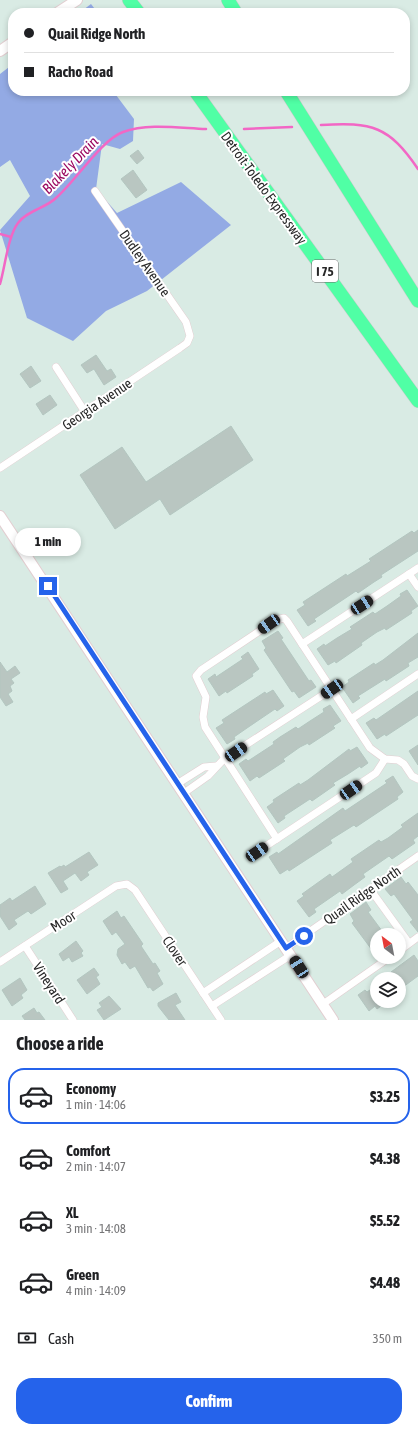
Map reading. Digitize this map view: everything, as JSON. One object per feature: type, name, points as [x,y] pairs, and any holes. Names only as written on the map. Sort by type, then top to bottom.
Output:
[{"type":"highway","points":[[129,0],[135,8]]},
{"type":"highway","name":"Detroit-Toledo Expressway","points":[[199,96],[418,401]]},
{"type":"highway","points":[[289,96],[418,301]]},
{"type":"street","points":[[65,8],[77,0]]},
{"type":"street","name":"Dudley Avenue","points":[[95,191],[186,322],[190,336]]},
{"type":"street","name":"Georgia Avenue","points":[[0,468],[180,348],[187,343],[190,336]]},
{"type":"street","points":[[56,367],[85,412]]},
{"type":"street","points":[[0,516],[334,1020]]},
{"type":"street","points":[[302,644],[418,568]]},
{"type":"street","points":[[409,574],[418,587]]},
{"type":"street","points":[[277,839],[207,731],[203,721],[206,697],[196,676],[201,670],[276,620],[284,618],[370,748],[384,759],[398,760],[404,764],[412,776],[418,779]]},
{"type":"street","points":[[351,719],[418,674]]},
{"type":"street","points":[[184,793],[208,776],[224,759],[332,689]]},
{"type":"street","points":[[257,852],[376,773],[384,759]]},
{"type":"street","points":[[177,784],[204,767],[216,766]]},
{"type":"street","name":"Quail Ridge North","points":[[286,948],[418,856]]},
{"type":"street","name":"Moor","points":[[0,962],[116,886],[127,884]]},
{"type":"street","name":"Clover","points":[[127,884],[135,890],[221,1020]]},
{"type":"street","points":[[370,889],[409,944]]},
{"type":"street","points":[[406,946],[418,937]]},
{"type":"street","name":"Vineyard","points":[[25,946],[74,1020]]},
{"type":"street","points":[[203,993],[286,948]]},
{"type":"street","points":[[212,1006],[286,948]]},
{"type":"street","points":[[323,1004],[380,964]]},
{"type":"shaded area","points":[[91,4],[94,8],[86,8]]},
{"type":"shaded area","points":[[8,68],[8,96],[117,96],[134,119],[133,141],[120,149],[102,144],[96,189],[117,213],[181,182],[231,225],[147,291],[106,311],[73,341],[27,318],[0,230],[30,196],[10,160],[0,167],[0,74]]},
{"type":"building","points":[[138,150],[144,158],[137,164],[130,156]]},
{"type":"building","points":[[133,170],[147,190],[136,198],[121,179]]},
{"type":"building","points":[[96,355],[107,371],[111,369],[116,377],[104,385],[94,369],[87,373],[81,365]]},
{"type":"building","points":[[31,366],[41,381],[30,388],[20,374]]},
{"type":"building","points":[[50,395],[57,405],[43,415],[36,404]]},
{"type":"building","points":[[231,426],[253,460],[170,515],[160,499],[115,529],[80,475],[122,447],[146,482]]},
{"type":"building","points":[[418,530],[418,551],[381,575],[382,577],[358,593],[356,591],[314,619],[316,621],[308,626],[297,610],[305,605],[303,602],[346,574],[347,576],[371,561],[369,559],[412,531],[414,533]]},
{"type":"building","points":[[407,590],[418,606],[411,611],[412,613],[386,630],[385,628],[377,632],[361,643],[362,645],[336,663],[335,661],[328,665],[317,649],[324,644],[325,646],[352,629],[350,627],[373,612],[375,614]]},
{"type":"building","points":[[278,631],[283,638],[281,639],[309,681],[311,680],[316,687],[299,698],[294,691],[292,692],[264,650],[266,648],[262,641]]},
{"type":"building","points":[[418,633],[418,657],[408,663],[409,666],[386,681],[385,679],[358,696],[360,698],[353,703],[342,687],[349,682],[348,680],[374,663],[375,665],[383,660]]},
{"type":"building","points":[[248,652],[259,669],[252,674],[253,676],[227,693],[226,691],[219,696],[208,679],[215,674],[216,677],[243,659],[241,657]]},
{"type":"building","points":[[0,662],[7,672],[15,666],[20,673],[11,679],[14,683],[10,686],[12,691],[8,694],[13,702],[6,706],[0,697]]},
{"type":"building","points":[[273,690],[284,706],[277,711],[275,709],[234,737],[235,739],[227,744],[216,728],[224,723],[222,720],[265,692],[266,694]]},
{"type":"building","points":[[418,691],[418,715],[386,736],[385,734],[377,739],[366,723],[374,718],[376,720]]},
{"type":"building","points":[[330,705],[341,721],[333,726],[335,728],[309,745],[308,743],[300,747],[283,759],[285,761],[259,778],[257,776],[250,781],[239,764],[246,759],[248,761],[296,727],[298,729],[324,712],[323,709]]},
{"type":"building","points":[[418,745],[418,765],[409,751]]},
{"type":"building","points":[[357,747],[368,763],[361,768],[360,766],[333,783],[335,785],[312,801],[310,799],[284,816],[285,818],[278,823],[267,807],[274,802],[273,800],[299,783],[300,785],[308,780],[349,749],[350,751]]},
{"type":"building","points":[[393,776],[403,792],[397,797],[398,799],[356,827],[354,825],[330,840],[332,843],[289,871],[288,869],[280,874],[269,857],[277,852],[278,854],[343,808],[345,811],[387,783],[385,781]]},
{"type":"building","points":[[418,813],[418,836],[413,840],[415,843],[392,859],[389,856],[363,874],[365,877],[342,894],[340,891],[314,909],[316,912],[309,917],[297,901],[304,896],[302,894],[330,874],[332,877],[353,862],[351,859],[379,840],[381,842],[388,838],[403,827],[401,825]]},
{"type":"building","points":[[89,852],[98,865],[87,872],[89,875],[81,881],[75,873],[63,881],[68,889],[61,893],[48,873],[60,866],[61,867],[64,865],[65,867]]},
{"type":"building","points":[[401,877],[406,884],[408,882],[418,895],[418,932],[410,922],[413,920],[394,894],[391,896],[385,889]]},
{"type":"building","points":[[35,886],[46,904],[31,914],[28,911],[14,920],[17,924],[9,930],[0,916],[0,905],[10,898],[12,901]]},
{"type":"building","points":[[366,902],[371,910],[368,912],[380,928],[370,928],[370,947],[352,923],[354,921],[350,914]]},
{"type":"building","points":[[117,911],[121,918],[124,916],[143,944],[141,946],[153,964],[155,963],[160,971],[157,973],[163,984],[153,991],[150,987],[148,988],[135,966],[130,969],[125,962],[122,964],[117,955],[118,949],[125,944],[116,932],[112,935],[103,921]]},
{"type":"building","points":[[76,941],[83,951],[81,953],[83,956],[72,962],[69,957],[63,961],[59,954]]},
{"type":"building","points":[[414,955],[418,961],[418,976],[406,985],[406,972],[391,972],[402,964],[406,964],[406,961]]},
{"type":"building","points":[[94,968],[99,975],[96,977],[100,984],[87,994],[77,980]]},
{"type":"building","points":[[20,978],[27,990],[21,995],[23,998],[12,1006],[2,990]]},
{"type":"building","points":[[365,990],[367,992],[370,990],[370,1008],[373,1008],[369,1011],[358,995]]},
{"type":"building","points":[[176,993],[181,1002],[175,1005],[185,1020],[169,1020],[158,1006],[158,1003]]},
{"type":"building","points":[[109,996],[121,1009],[104,1020],[97,1010],[102,1007],[99,1003]]},
{"type":"building","points":[[34,1008],[45,1020],[25,1020],[22,1016]]},
{"type":"waterway","name":"Blakely Drain","points":[[321,125],[339,124],[366,126],[378,130],[388,135],[398,144],[418,169]]},
{"type":"waterway","name":"Blakely Drain","points":[[0,284],[9,244],[18,223],[26,215],[56,198],[97,152],[115,136],[133,129],[153,127],[206,129]]},
{"type":"waterway","name":"Blakely Drain","points":[[244,129],[292,127]]},
{"type":"waterway","points":[[0,234],[11,237]]},
{"type":"route","points":[[48,586],[286,948],[304,936]]}]
